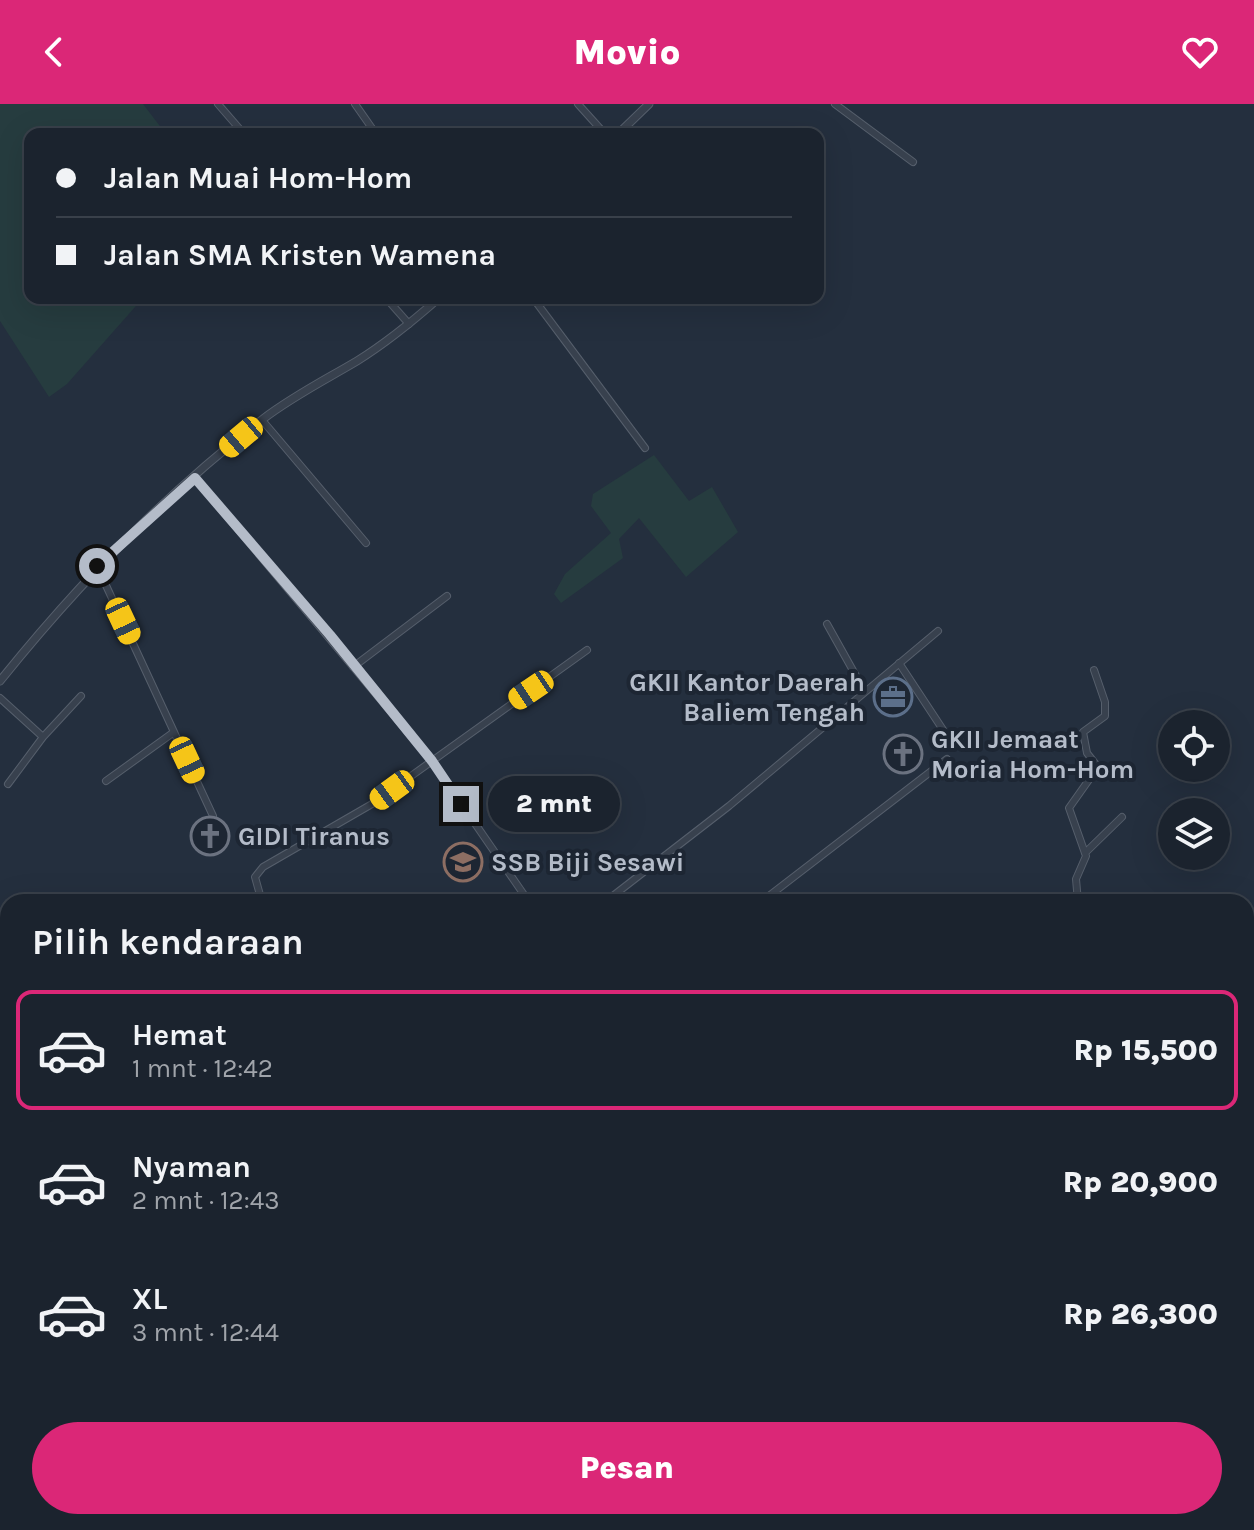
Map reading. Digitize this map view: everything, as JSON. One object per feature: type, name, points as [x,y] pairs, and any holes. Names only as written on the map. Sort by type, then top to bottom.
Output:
[{"type":"street","points":[[218,104],[239,128]]},
{"type":"street","points":[[355,104],[372,128]]},
{"type":"street","points":[[578,104],[600,128]]},
{"type":"street","points":[[624,128],[649,104]]},
{"type":"street","points":[[835,104],[913,162]]},
{"type":"street","points":[[391,304],[409,324]]},
{"type":"street","points":[[0,681],[97,566],[195,478],[262,420],[304,389],[359,360],[432,304]]},
{"type":"street","points":[[537,304],[645,448]]},
{"type":"street","points":[[262,420],[366,543]]},
{"type":"street","points":[[195,478],[432,761],[523,894]]},
{"type":"street","points":[[97,566],[213,816]]},
{"type":"street","points":[[353,667],[447,596]]},
{"type":"street","points":[[827,624],[865,692]]},
{"type":"street","points":[[615,894],[729,806],[938,631]]},
{"type":"street","points":[[260,894],[255,877],[258,870],[372,804],[587,650]]},
{"type":"street","points":[[899,663],[953,745]]},
{"type":"street","points":[[1085,853],[1069,808],[1098,767],[1087,753],[1083,732],[1105,716],[1105,702],[1094,670]]},
{"type":"street","points":[[8,784],[43,737],[81,696]]},
{"type":"street","points":[[0,698],[43,737]]},
{"type":"street","points":[[106,781],[174,732]]},
{"type":"street","points":[[771,894],[947,759]]},
{"type":"street","points":[[1077,894],[1076,879],[1085,853],[1122,817]]},
{"type":"green space","points":[[0,104],[143,104],[161,128],[24,128],[24,304],[138,304],[67,384],[49,397],[0,321]]},
{"type":"green space","points":[[654,455],[689,501],[712,487],[738,532],[686,577],[639,518],[619,539],[623,558],[561,603],[554,594],[565,574],[611,533],[591,506],[593,494]]},
{"type":"place","name":"GKII Kantor Daerah Baliem Tengah","points":[[893,697]]},
{"type":"place","name":"GKII Jemaat Moria Hom-Hom","points":[[903,754]]},
{"type":"place","name":"GIDI Tiranus","points":[[210,836]]},
{"type":"place","name":"SSB Biji Sesawi","points":[[463,862]]},
{"type":"route","points":[[97,566],[195,478],[293,596],[330,635],[432,761],[461,804]]}]
